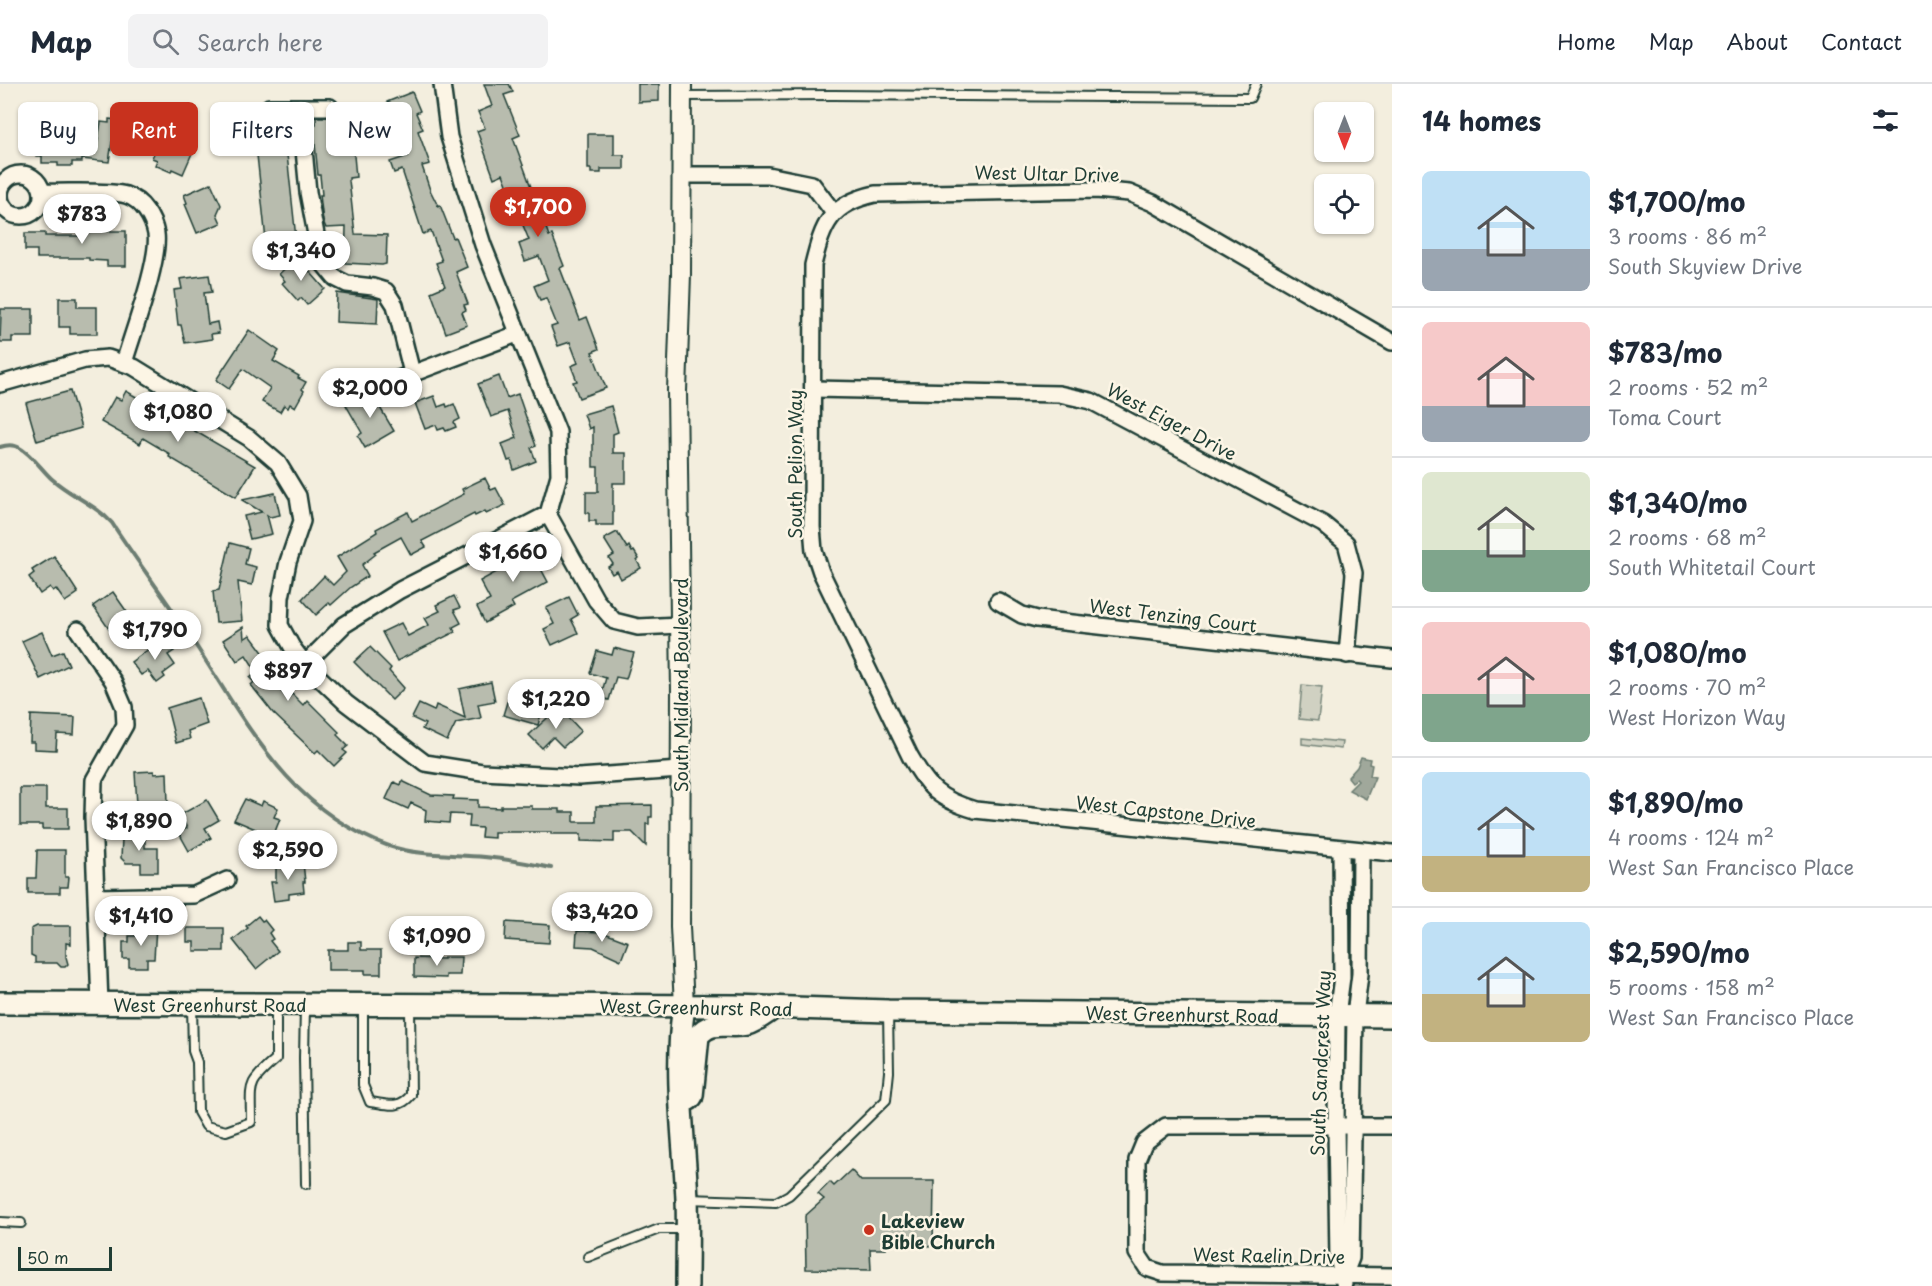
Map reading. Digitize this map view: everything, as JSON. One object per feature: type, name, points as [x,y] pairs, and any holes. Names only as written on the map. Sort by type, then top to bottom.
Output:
[{"type":"main road","name":"West Greenhurst Road","points":[[0,1003],[684,1006],[888,1011],[1392,1016]]},
{"type":"main road","name":"South Midland Boulevard","points":[[684,1006],[679,1037],[687,1199],[687,1286]]},
{"type":"main road","points":[[681,1111],[692,1096],[698,1036],[703,1029],[747,1024],[777,1007]]},
{"type":"street","points":[[442,84],[449,137],[483,245],[558,432],[559,475],[548,514],[596,600],[614,621],[638,627],[680,626]]},
{"type":"street","name":"South Midland Boulevard","points":[[682,90],[677,392],[680,927],[684,1006]]},
{"type":"street","points":[[305,156],[308,192],[321,261],[335,278],[347,284],[386,291],[395,305],[412,374]]},
{"type":"street","points":[[682,175],[768,175],[812,184],[834,213]]},
{"type":"street","name":"West Ultar Drive","points":[[834,213],[855,198],[875,194],[1096,190],[1129,193],[1153,203],[1392,342]]},
{"type":"street","points":[[43,192],[127,195],[141,204],[152,219],[156,236],[152,270],[124,363]]},
{"type":"street","name":"South Pelion Way","points":[[834,213],[820,236],[813,265],[812,527],[814,551],[821,572],[910,756],[925,782],[940,796]]},
{"type":"street","points":[[393,381],[517,334]]},
{"type":"street","points":[[0,384],[85,360],[108,358],[134,366],[249,438],[278,463],[298,496],[302,520],[288,562],[281,597],[280,625],[291,647],[305,664],[346,703],[425,763],[482,772],[579,777],[680,770]]},
{"type":"street","name":"West Eiger Drive","points":[[813,389],[1059,394],[1091,401],[1323,524],[1346,543],[1354,573],[1347,655]]},
{"type":"street","points":[[305,664],[344,625],[400,590],[548,514]]},
{"type":"street","name":"West Tenzing Court","points":[[998,601],[1022,615],[1037,619],[1392,659]]},
{"type":"street","points":[[78,630],[113,681],[124,707],[125,725],[94,780],[93,817],[100,1004]]},
{"type":"street","name":"West Capstone Drive","points":[[940,796],[956,805],[975,810],[1392,853]]},
{"type":"street","name":"South Sandcrest Way","points":[[1341,849],[1342,977],[1353,1126],[1351,1258],[1344,1281]]},
{"type":"street","name":"South Sandcrest Way","points":[[1344,1281],[1338,1260],[1336,1126],[1346,1016],[1360,974],[1361,851]]},
{"type":"street","points":[[97,897],[194,895],[227,880]]},
{"type":"street","name":"West Raelin Drive","points":[[1336,1126],[1166,1126],[1144,1143],[1137,1160],[1137,1253],[1147,1268],[1162,1273],[1344,1281],[1392,1276]]},
{"type":"street","points":[[1336,1126],[1392,1126]]},
{"type":"lane","points":[[682,90],[844,95],[1250,98],[1256,84]]},
{"type":"lane","points":[[192,1004],[198,1112],[206,1126],[226,1131],[251,1122],[251,1086],[255,1078],[276,1059],[276,1005]]},
{"type":"lane","points":[[305,1005],[306,1184]]},
{"type":"lane","points":[[363,1005],[363,1085],[370,1102],[394,1106],[404,1104],[411,1095],[410,1005]]},
{"type":"lane","points":[[687,1199],[776,1202],[789,1195],[886,1100],[889,1072],[888,1011]]},
{"type":"lane","points":[[0,1222],[21,1223]]},
{"type":"lane","points":[[588,1257],[659,1230],[687,1229]]},
{"type":"shaded area","points":[[1302,685],[1322,687],[1318,721],[1299,719]]},
{"type":"shaded area","points":[[1302,738],[1342,742],[1341,749],[1302,744]]},
{"type":"shaded area","points":[[1361,757],[1370,759],[1369,764],[1372,765],[1370,776],[1375,777],[1366,799],[1349,790],[1358,781],[1356,779],[1352,782],[1348,777],[1357,767]]},
{"type":"building","points":[[484,84],[509,84],[513,92],[504,95],[520,135],[513,138],[549,236],[552,235],[564,266],[560,268],[580,320],[587,317],[599,349],[592,352],[606,388],[579,398],[573,382],[577,381],[571,366],[578,363],[570,342],[558,346],[551,327],[557,325],[546,298],[540,300],[534,286],[548,280],[539,256],[525,261],[519,244],[529,240],[520,218],[515,220],[508,202],[513,200],[503,174],[494,178],[477,131],[485,128],[478,112],[492,106]]},
{"type":"building","points":[[638,84],[659,84],[659,101],[638,102]]},
{"type":"building","points":[[412,92],[420,111],[416,113],[423,129],[418,131],[430,164],[422,166],[430,190],[438,206],[440,205],[467,267],[456,272],[468,304],[464,305],[466,310],[462,312],[467,325],[446,333],[431,292],[445,286],[436,263],[442,261],[431,231],[423,234],[402,170],[394,173],[390,162],[412,156],[412,102],[387,102]]},
{"type":"building","points":[[316,117],[326,117],[326,156],[354,156],[356,177],[349,178],[349,180],[355,234],[387,235],[386,264],[345,263],[346,227],[326,228],[323,221],[314,134]]},
{"type":"building","points":[[109,119],[110,155],[109,162],[82,159],[82,162],[72,162],[72,166],[42,163],[42,156],[98,156],[101,122],[109,123]]},
{"type":"building","points":[[588,134],[614,134],[614,155],[624,155],[624,169],[601,169],[601,173],[591,173],[591,169],[588,169]]},
{"type":"building","points":[[153,156],[191,156],[183,174],[155,165],[157,160],[152,158]]},
{"type":"building","points":[[257,156],[287,156],[297,248],[267,250]]},
{"type":"building","points":[[211,183],[221,205],[217,214],[221,223],[197,233],[185,204],[187,203],[184,195]]},
{"type":"building","points":[[84,222],[106,222],[106,231],[126,231],[126,266],[107,266],[107,261],[89,260],[89,258],[37,258],[37,250],[25,250],[25,233],[45,233],[45,236],[84,236]]},
{"type":"building","points":[[297,257],[325,289],[307,305],[301,298],[298,301],[282,283],[285,281],[279,274]]},
{"type":"building","points":[[209,275],[212,292],[204,293],[208,324],[217,322],[219,333],[211,334],[212,339],[185,343],[181,325],[178,325],[174,290],[182,289],[180,279]]},
{"type":"building","points":[[337,293],[378,299],[377,324],[336,322]]},
{"type":"building","points":[[59,298],[77,298],[77,307],[97,307],[97,334],[70,334],[70,327],[59,327]]},
{"type":"building","points":[[1,309],[33,309],[33,337],[12,337],[12,342],[0,342]]},
{"type":"building","points":[[249,330],[279,351],[273,361],[306,382],[295,407],[290,404],[288,408],[284,405],[280,412],[262,402],[270,388],[243,369],[229,389],[216,380]]},
{"type":"building","points":[[499,376],[507,398],[518,394],[536,446],[531,448],[536,461],[514,470],[502,444],[517,438],[508,411],[491,417],[478,384]]},
{"type":"building","points":[[70,391],[81,428],[37,441],[26,403]]},
{"type":"building","points":[[126,391],[255,466],[236,497],[169,457],[170,454],[143,438],[140,444],[101,422],[115,397],[121,400]]},
{"type":"building","points":[[370,391],[394,431],[365,448],[358,436],[362,433],[346,405]]},
{"type":"building","points":[[434,396],[438,407],[454,404],[460,419],[454,422],[456,427],[446,431],[444,428],[438,430],[436,425],[425,429],[415,403]]},
{"type":"building","points":[[611,406],[618,432],[613,434],[613,453],[626,453],[626,483],[613,483],[613,525],[596,525],[596,521],[589,521],[589,513],[586,513],[586,492],[598,492],[598,467],[593,467],[593,427],[589,429],[584,414]]},
{"type":"building","points":[[485,478],[491,490],[496,488],[505,505],[486,514],[485,511],[475,516],[474,514],[422,541],[426,547],[411,555],[401,537],[374,552],[376,554],[362,565],[368,576],[351,587],[331,605],[329,603],[316,615],[302,599],[324,576],[333,585],[346,572],[337,557],[377,532],[376,529],[408,512],[412,521],[464,494],[462,489]]},
{"type":"building","points":[[275,493],[280,515],[270,517],[267,515],[272,534],[250,539],[244,516],[262,512],[242,500]]},
{"type":"building","points":[[617,532],[627,548],[629,546],[632,552],[634,551],[641,568],[621,579],[617,571],[612,574],[608,567],[613,564],[609,558],[614,555],[604,539]]},
{"type":"building","points":[[230,543],[249,548],[245,564],[256,567],[252,585],[238,582],[242,621],[216,623],[213,591],[219,590]]},
{"type":"building","points":[[546,545],[552,558],[539,565],[548,582],[511,602],[514,607],[485,623],[477,607],[490,600],[480,581]]},
{"type":"building","points":[[54,556],[78,593],[65,602],[56,589],[53,591],[50,587],[40,594],[29,577],[34,573],[32,570]]},
{"type":"building","points":[[113,592],[127,612],[119,617],[123,623],[111,632],[93,606]]},
{"type":"building","points":[[454,596],[460,608],[454,610],[461,623],[453,627],[455,632],[397,661],[382,632],[401,623],[408,636],[429,625],[425,618],[440,611],[436,605]]},
{"type":"building","points":[[569,597],[578,615],[571,619],[578,633],[552,645],[544,629],[554,624],[546,608]]},
{"type":"building","points":[[243,627],[244,639],[250,635],[280,675],[273,681],[287,698],[292,694],[303,705],[307,700],[339,732],[337,735],[348,746],[343,750],[347,753],[334,766],[318,750],[315,753],[273,713],[251,685],[254,682],[250,678],[257,672],[246,655],[237,661],[223,640]]},
{"type":"building","points":[[42,632],[52,655],[63,651],[69,665],[40,679],[22,641]]},
{"type":"building","points":[[164,638],[174,651],[168,655],[175,665],[163,674],[165,677],[157,683],[148,671],[141,675],[131,662]]},
{"type":"building","points":[[370,647],[391,668],[389,671],[404,688],[392,700],[354,662]]},
{"type":"building","points":[[614,648],[634,653],[626,679],[616,677],[609,700],[600,698],[606,678],[590,673],[597,651],[612,655]]},
{"type":"building","points":[[491,682],[495,701],[478,704],[481,718],[456,723],[447,741],[422,729],[425,724],[412,718],[419,704],[434,711],[436,705],[465,718],[459,689]]},
{"type":"building","points":[[516,684],[547,692],[538,725],[503,715],[507,702],[511,702]]},
{"type":"building","points":[[199,698],[207,724],[188,731],[190,739],[176,743],[167,708]]},
{"type":"building","points":[[559,707],[581,731],[563,747],[553,737],[542,748],[529,735]]},
{"type":"building","points":[[31,715],[75,717],[74,735],[57,734],[56,750],[34,749],[34,742],[30,742]]},
{"type":"building","points":[[154,771],[154,774],[167,773],[168,803],[137,805],[135,772]]},
{"type":"building","points":[[402,781],[431,795],[478,800],[478,807],[532,806],[532,809],[560,809],[560,812],[574,812],[574,822],[596,822],[596,806],[652,805],[652,817],[649,817],[649,824],[646,824],[646,846],[632,832],[614,832],[614,842],[581,841],[581,834],[551,834],[551,832],[494,832],[494,838],[481,837],[482,828],[469,827],[470,815],[450,814],[449,823],[425,821],[426,810],[411,803],[408,809],[386,799],[394,782],[401,785]]},
{"type":"building","points":[[20,788],[46,788],[46,808],[68,808],[68,829],[42,829],[42,825],[20,825]]},
{"type":"building","points":[[245,799],[261,806],[263,801],[278,808],[274,817],[280,819],[274,834],[280,837],[275,850],[260,844],[265,833],[234,820]]},
{"type":"building","points":[[207,800],[219,820],[205,828],[211,838],[189,851],[179,833],[187,828],[180,815]]},
{"type":"building","points":[[125,831],[145,831],[145,848],[158,848],[158,872],[141,872],[141,863],[126,863],[121,858]]},
{"type":"building","points":[[37,850],[65,850],[65,877],[69,877],[68,887],[60,887],[60,893],[28,893],[28,878],[36,878]]},
{"type":"building","points":[[303,862],[304,892],[289,894],[289,899],[274,901],[271,882],[276,882],[276,865]]},
{"type":"building","points":[[258,916],[272,930],[269,933],[273,939],[270,941],[278,951],[256,969],[233,940]]},
{"type":"building","points":[[506,922],[550,925],[549,943],[505,940]]},
{"type":"building","points":[[37,926],[71,926],[71,944],[66,943],[68,964],[65,967],[57,963],[35,963],[35,957],[31,955],[31,929]]},
{"type":"building","points":[[137,926],[156,926],[154,959],[147,959],[147,967],[129,967],[129,959],[123,959],[123,942],[129,942],[129,936],[137,936]]},
{"type":"building","points":[[187,928],[224,928],[224,951],[194,951],[194,942],[187,942]]},
{"type":"building","points":[[577,931],[602,932],[628,942],[621,960],[593,947],[576,946]]},
{"type":"building","points":[[348,942],[361,942],[361,950],[381,950],[381,974],[365,974],[365,970],[328,970],[328,950],[348,950]]},
{"type":"building","points":[[444,957],[461,957],[460,975],[446,975],[446,978],[414,977],[414,958],[444,959]]},
{"type":"building","name":"Lakeview Bible Church","points":[[851,1170],[861,1181],[934,1181],[933,1246],[885,1244],[886,1249],[870,1249],[871,1270],[806,1269],[805,1216],[824,1199],[818,1194],[830,1182],[834,1186]]},
{"type":"waterway","points":[[0,447],[11,445],[23,450],[52,479],[112,523],[270,757],[294,784],[322,809],[353,830],[400,849],[501,859],[551,868]]},
{"type":"place","name":"Lakeview Bible Church","points":[[869,1230]]}]
